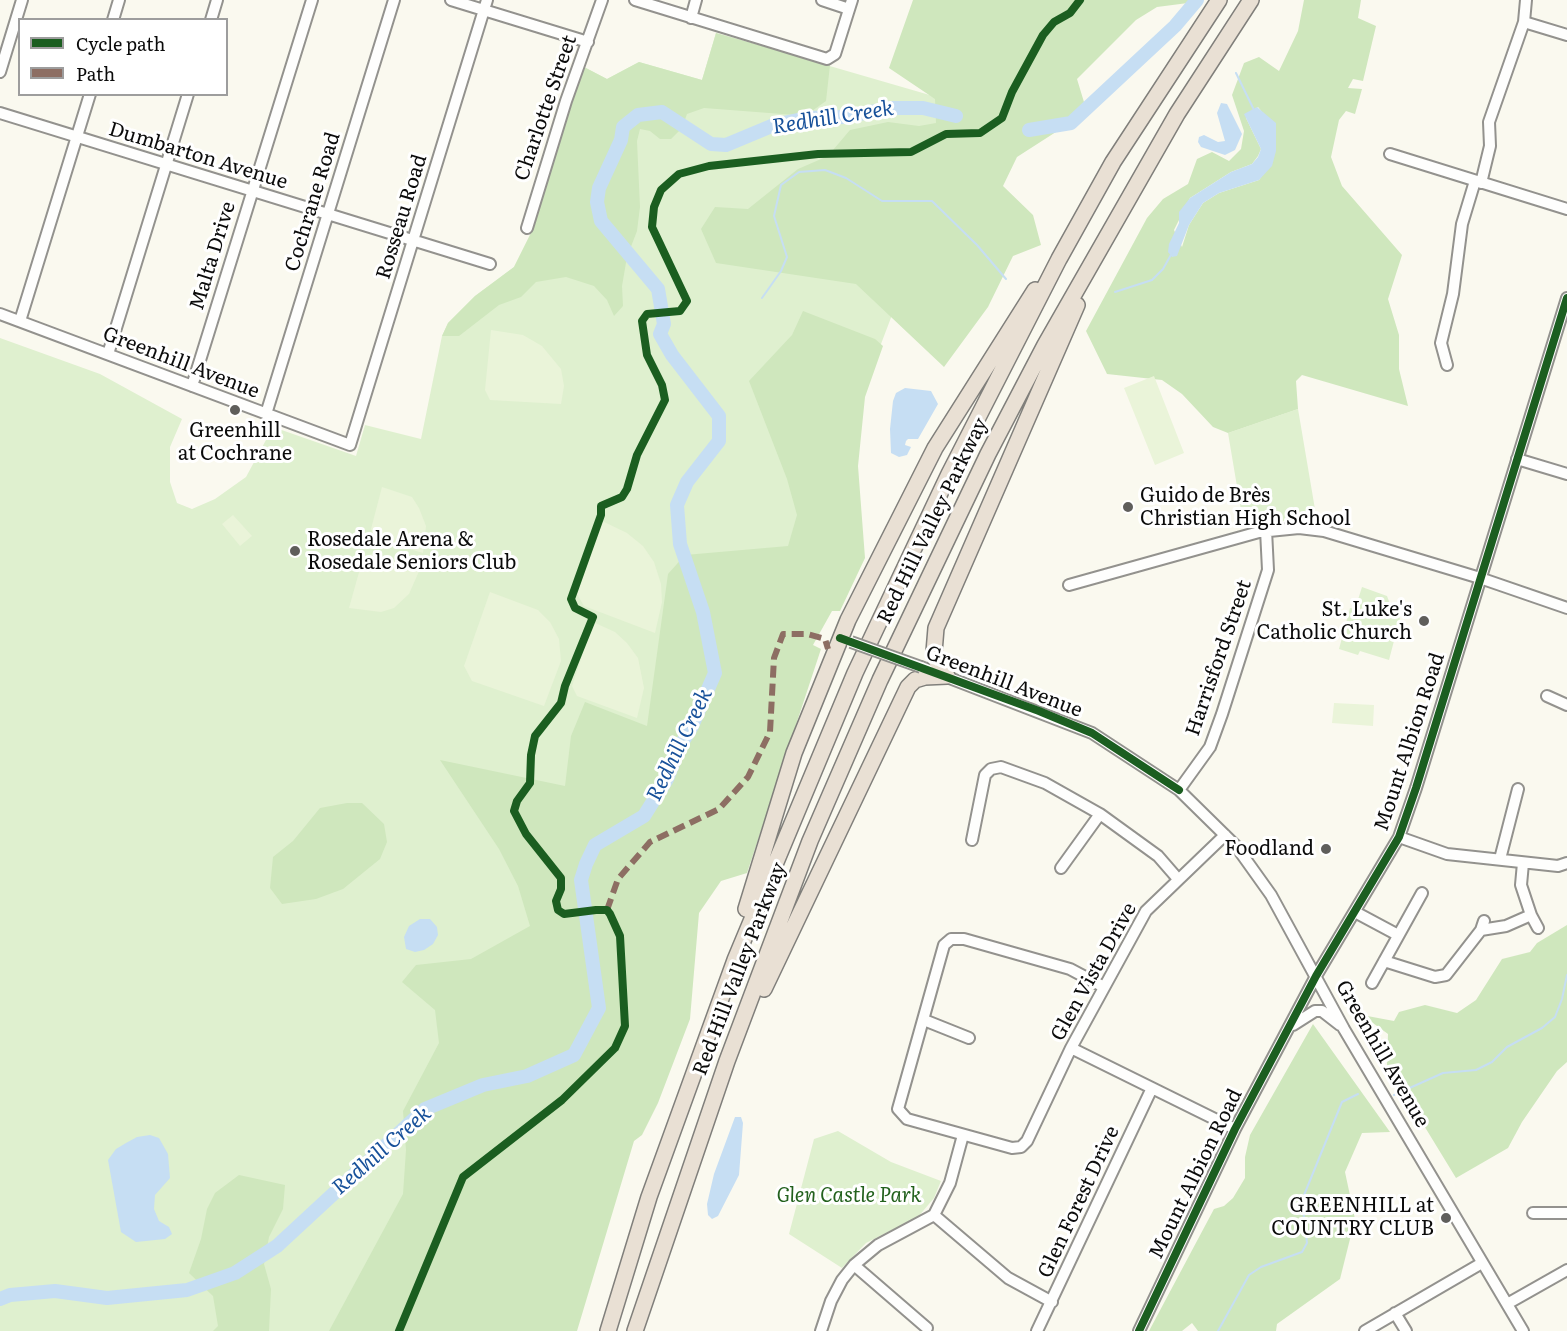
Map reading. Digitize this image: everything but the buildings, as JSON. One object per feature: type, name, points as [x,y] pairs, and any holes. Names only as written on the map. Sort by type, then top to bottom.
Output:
[{"type":"highway","name":"Red Hill Valley Parkway","points":[[608,1331],[649,1197],[735,960],[807,784],[902,573],[1059,259],[1113,162],[1219,0]]},
{"type":"highway","name":"Red Hill Valley Parkway","points":[[635,1331],[727,1061],[810,842],[880,680],[988,454],[1101,245],[1176,114],[1251,0]]},
{"type":"highway","points":[[727,1061],[741,1040],[908,687],[915,680],[925,677],[947,676],[934,652],[936,628],[1062,342],[1101,245]]},
{"type":"highway","points":[[735,960],[741,925],[794,753],[845,640],[935,448],[1008,331],[1059,259]]},
{"type":"street","points":[[0,72],[22,0]]},
{"type":"street","points":[[114,18],[119,0]]},
{"type":"street","points":[[212,18],[217,0]]},
{"type":"street","name":"Malta Drive","points":[[192,386],[312,0]]},
{"type":"street","name":"Cochrane Road","points":[[266,414],[394,0]]},
{"type":"street","points":[[451,0],[485,5],[588,42]]},
{"type":"street","name":"Charlotte Street","points":[[527,228],[566,101],[602,0]]},
{"type":"street","points":[[635,0],[827,59],[835,54],[851,4],[822,0]]},
{"type":"street","points":[[691,18],[696,0]]},
{"type":"street","points":[[1447,365],[1441,343],[1453,294],[1462,224],[1489,154],[1489,122],[1524,22],[1526,0]]},
{"type":"street","name":"Rosseau Road","points":[[350,445],[485,5]]},
{"type":"street","points":[[1524,22],[1567,35]]},
{"type":"street","points":[[20,321],[89,96]]},
{"type":"street","points":[[108,354],[187,96]]},
{"type":"street","name":"Dumbarton Avenue","points":[[0,113],[490,264]]},
{"type":"street","points":[[1390,154],[1567,209]]},
{"type":"street","name":"Mount Albion Road","points":[[1139,1331],[1235,1129],[1316,976],[1399,837],[1420,777],[1567,297]]},
{"type":"street","name":"Greenhill Avenue","points":[[0,314],[350,445]]},
{"type":"street","points":[[1517,459],[1567,474]]},
{"type":"street","points":[[1069,585],[1266,530],[1299,528],[1324,531],[1480,578],[1567,608]]},
{"type":"street","name":"Harrisford Street","points":[[1179,790],[1210,747],[1222,714],[1268,570],[1266,530]]},
{"type":"street","name":"Greenhill Avenue","points":[[845,640],[947,676],[1092,734],[1179,790],[1225,835],[1266,886],[1344,1029],[1523,1331]]},
{"type":"street","points":[[1547,696],[1567,705]]},
{"type":"street","points":[[972,840],[985,775],[991,769],[1001,767],[1045,783],[1100,814],[1158,855],[1178,879]]},
{"type":"street","points":[[1500,859],[1518,789]]},
{"type":"street","points":[[1061,868],[1100,814]]},
{"type":"street","name":"Glen Vista Drive","points":[[963,1135],[1012,1148],[1022,1147],[1027,1141],[1071,1048],[1146,912],[1225,835]]},
{"type":"street","points":[[1399,837],[1447,854],[1558,866],[1567,863]]},
{"type":"street","points":[[1523,863],[1521,885],[1538,928]]},
{"type":"street","points":[[1372,983],[1422,893]]},
{"type":"street","points":[[1355,912],[1398,935]]},
{"type":"street","points":[[1383,961],[1435,977],[1446,975],[1483,926],[1506,926],[1531,915]]},
{"type":"street","points":[[821,1331],[831,1301],[842,1280],[855,1265],[878,1245],[934,1215],[950,1183],[963,1135],[907,1119],[898,1109],[944,945],[951,939],[964,939],[1070,969],[1104,987]]},
{"type":"street","points":[[1288,1029],[1304,1016],[1315,1011],[1322,1011],[1344,1029]]},
{"type":"street","points":[[924,1020],[969,1038]]},
{"type":"street","points":[[1071,1048],[1235,1129]]},
{"type":"street","name":"Glen Forest Drive","points":[[1037,1331],[1152,1088]]},
{"type":"street","points":[[1533,1213],[1567,1215]]},
{"type":"street","points":[[934,1215],[1008,1278],[1052,1302]]},
{"type":"street","points":[[1365,1331],[1482,1263]]},
{"type":"street","points":[[855,1265],[927,1328]]},
{"type":"street","points":[[1507,1304],[1567,1270]]},
{"type":"street","points":[[1395,1313],[1406,1331]]},
{"type":"green space","points":[[913,0],[1190,0],[1188,3],[1157,7],[1136,20],[1077,79],[1087,112],[1017,157],[1003,186],[1033,215],[1041,245],[1013,256],[988,307],[944,367],[856,284],[716,263],[701,229],[715,207],[748,209],[798,169],[828,156],[850,130],[888,122],[919,126],[936,123],[935,99],[889,68]]},
{"type":"green space","points":[[1304,0],[1361,0],[1358,18],[1376,26],[1363,81],[1353,79],[1348,88],[1362,89],[1355,114],[1346,111],[1339,120],[1331,157],[1342,186],[1402,255],[1388,299],[1399,335],[1399,369],[1408,406],[1302,375],[1296,381],[1298,409],[1228,433],[1213,427],[1182,394],[1162,380],[1107,374],[1086,331],[1147,218],[1163,199],[1188,184],[1197,159],[1212,152],[1229,161],[1241,149],[1244,131],[1232,95],[1244,63],[1259,57],[1279,71],[1298,31]],"holes":[[[1258,107],[1262,112],[1267,169],[1259,180],[1219,193],[1203,203],[1189,225],[1182,247],[1174,230],[1190,198],[1231,172],[1252,164],[1258,156],[1261,149],[1246,118]]]},
{"type":"green space","points":[[716,33],[971,107],[821,502],[528,934],[399,1331],[0,1331],[0,338],[100,374],[182,419],[170,447],[170,482],[177,503],[192,509],[215,499],[246,477],[273,427],[356,456],[365,425],[421,439],[442,336],[448,323],[475,296],[514,267],[532,231],[572,96],[584,67],[607,79],[639,62],[702,80]]},
{"type":"green space","points":[[716,33],[830,65],[826,101],[809,113],[795,115],[704,108],[687,114],[682,128],[671,139],[660,139],[650,131],[640,129],[637,141],[640,207],[637,231],[627,257],[622,286],[623,306],[614,316],[607,300],[594,286],[566,277],[536,282],[521,297],[499,305],[459,336],[442,336],[448,323],[475,296],[514,267],[532,231],[572,96],[584,67],[607,79],[639,62],[702,80]]},
{"type":"green space","points":[[803,311],[875,339],[883,346],[865,397],[858,466],[865,558],[840,611],[832,611],[813,645],[821,649],[747,873],[721,881],[699,913],[690,1019],[658,1103],[642,1135],[634,1141],[577,1331],[329,1331],[403,1194],[406,1150],[403,1111],[439,1043],[435,1010],[402,982],[416,965],[471,959],[530,926],[518,886],[499,849],[440,760],[565,786],[571,736],[585,702],[647,726],[668,574],[685,555],[788,546],[797,515],[787,479],[749,381],[792,335]]},
{"type":"green space","points":[[491,330],[523,335],[542,346],[561,369],[564,386],[561,404],[490,400],[485,390]]},
{"type":"green space","points":[[1154,376],[1184,453],[1155,465],[1124,388]]},
{"type":"green space","points":[[1298,409],[1317,521],[1278,521],[1244,528],[1228,433]]},
{"type":"green space","points":[[382,487],[412,497],[419,508],[426,526],[423,553],[376,539],[371,529]]},
{"type":"green space","points":[[233,515],[252,536],[240,546],[222,524]]},
{"type":"green space","points":[[602,521],[627,533],[643,546],[654,562],[661,584],[662,602],[655,633],[584,606],[577,594]]},
{"type":"green space","points":[[371,554],[420,569],[409,594],[394,608],[381,612],[349,608],[363,558]]},
{"type":"green space","points":[[1362,587],[1387,596],[1393,612],[1400,618],[1389,660],[1360,651],[1358,655],[1339,649],[1350,608],[1355,609]]},
{"type":"green space","points":[[490,592],[538,610],[550,622],[559,639],[561,661],[544,706],[472,681],[464,666]]},
{"type":"green space","points":[[593,622],[615,632],[638,658],[644,688],[637,718],[577,696],[572,686]]},
{"type":"green space","points":[[1334,703],[1374,705],[1373,726],[1332,723]]},
{"type":"green space","points":[[362,803],[384,824],[387,842],[380,859],[343,889],[316,899],[282,904],[270,888],[273,857],[293,841],[320,808]]},
{"type":"green space","points":[[1567,925],[1567,1062],[1557,1071],[1522,1122],[1508,1148],[1456,1178],[1387,1065],[1388,1034],[1362,1015],[1394,1021],[1399,1012],[1425,1005],[1457,1013],[1476,1000],[1502,959],[1530,952],[1537,943]]},
{"type":"green space","points":[[1313,1024],[1390,1132],[1362,1133],[1345,1172],[1355,1219],[1340,1279],[1277,1324],[1276,1331],[1198,1331],[1192,1323],[1182,1331],[1149,1331],[1214,1209],[1224,1206],[1233,1198],[1245,1178],[1245,1157],[1250,1135]]},
{"type":"green space","name":"Glen Castle Park","points":[[838,1131],[891,1162],[941,1181],[934,1198],[918,1217],[866,1243],[842,1268],[789,1234],[814,1139]]},
{"type":"green space","points":[[239,1175],[285,1185],[283,1209],[269,1237],[264,1264],[271,1289],[269,1331],[213,1331],[218,1326],[213,1296],[189,1273],[201,1239],[207,1209],[215,1193]]},
{"type":"water","points":[[1221,103],[1227,104],[1242,134],[1235,150],[1225,155],[1201,147],[1198,142],[1199,137],[1204,135],[1218,142],[1225,141],[1217,113]]},
{"type":"water","points":[[1257,107],[1276,123],[1276,151],[1272,166],[1259,180],[1219,193],[1203,203],[1189,225],[1177,256],[1172,257],[1168,252],[1169,244],[1179,223],[1179,212],[1190,198],[1231,172],[1252,164],[1258,157],[1261,149],[1244,114]]},
{"type":"water","points":[[905,388],[931,391],[938,404],[918,439],[906,441],[905,445],[911,447],[907,455],[899,457],[891,453],[890,429],[893,401],[896,393]]},
{"type":"water","points":[[420,919],[430,919],[437,927],[438,935],[433,944],[424,950],[415,952],[406,949],[404,937],[409,926]]},
{"type":"water","points":[[735,1117],[741,1117],[743,1123],[739,1175],[718,1216],[712,1219],[708,1215],[707,1204],[714,1174]]},
{"type":"water","points":[[150,1135],[159,1138],[168,1154],[170,1178],[155,1195],[154,1209],[159,1221],[169,1227],[172,1234],[165,1239],[136,1242],[121,1232],[108,1160],[116,1149],[126,1143],[137,1137]]},
{"type":"waterway","name":"Redhill Creek","points":[[1029,130],[1071,123],[1175,26],[1197,0]]},
{"type":"waterway","points":[[1236,73],[1254,110]]},
{"type":"waterway","name":"Redhill Creek","points":[[0,1299],[10,1295],[55,1291],[107,1298],[187,1290],[235,1273],[277,1246],[425,1109],[483,1085],[527,1076],[574,1055],[599,1008],[581,880],[586,864],[595,845],[644,816],[667,779],[679,748],[692,726],[715,673],[703,612],[680,544],[677,505],[687,482],[719,441],[719,416],[672,355],[660,334],[664,324],[658,289],[601,221],[597,202],[599,188],[621,140],[623,127],[638,115],[662,112],[711,144],[726,145],[774,125],[807,118],[845,117],[890,108],[923,108],[956,116]]},
{"type":"waterway","points":[[762,298],[781,271],[787,257],[774,216],[781,185],[799,172],[825,170],[846,178],[882,201],[932,201],[977,245],[1006,279]]},
{"type":"waterway","points":[[1115,292],[1152,280],[1163,269],[1172,253]]},
{"type":"waterway","points":[[1394,1095],[1443,1073],[1476,1070],[1492,1062],[1507,1047],[1542,1028],[1555,1017],[1567,975]]},
{"type":"waterway","points":[[1218,1331],[1249,1275],[1261,1267],[1302,1252],[1307,1243],[1302,1200],[1342,1102],[1358,1094]]},
{"type":"marked path","points":[[607,910],[618,879],[650,842],[719,809],[748,777],[770,732],[774,658],[783,634],[807,634],[825,639],[828,649]]},
{"type":"cycle path","points":[[399,1331],[463,1177],[562,1100],[615,1048],[625,1026],[620,936],[610,914],[607,910],[564,914],[558,910],[556,901],[561,889],[561,878],[526,834],[514,811],[517,801],[530,783],[531,755],[535,736],[561,703],[565,686],[593,617],[575,608],[571,599],[601,515],[601,506],[622,497],[627,489],[637,455],[665,400],[662,385],[647,355],[642,321],[647,314],[680,311],[687,301],[652,227],[654,207],[661,190],[679,174],[709,166],[818,154],[911,152],[946,134],[980,133],[1002,118],[1012,92],[1043,35],[1054,22],[1070,13],[1080,0]]},
{"type":"cycle path","points":[[1139,1331],[1235,1129],[1316,976],[1399,837],[1567,298]]},
{"type":"cycle path","points":[[840,638],[1039,711],[1092,733],[1179,790]]},
{"type":"place","name":"Greenhill at Cochrane","points":[[235,410]]},
{"type":"place","name":"Guido de Brès Christian High School","points":[[1128,507]]},
{"type":"place","name":"Rosedale Arena & Rosedale Seniors Club","points":[[295,551]]},
{"type":"place","name":"St. Luke's Catholic Church","points":[[1424,621]]},
{"type":"place","name":"Foodland","points":[[1326,849]]},
{"type":"place","name":"GREENHILL at COUNTRY CLUB","points":[[1446,1218]]}]
